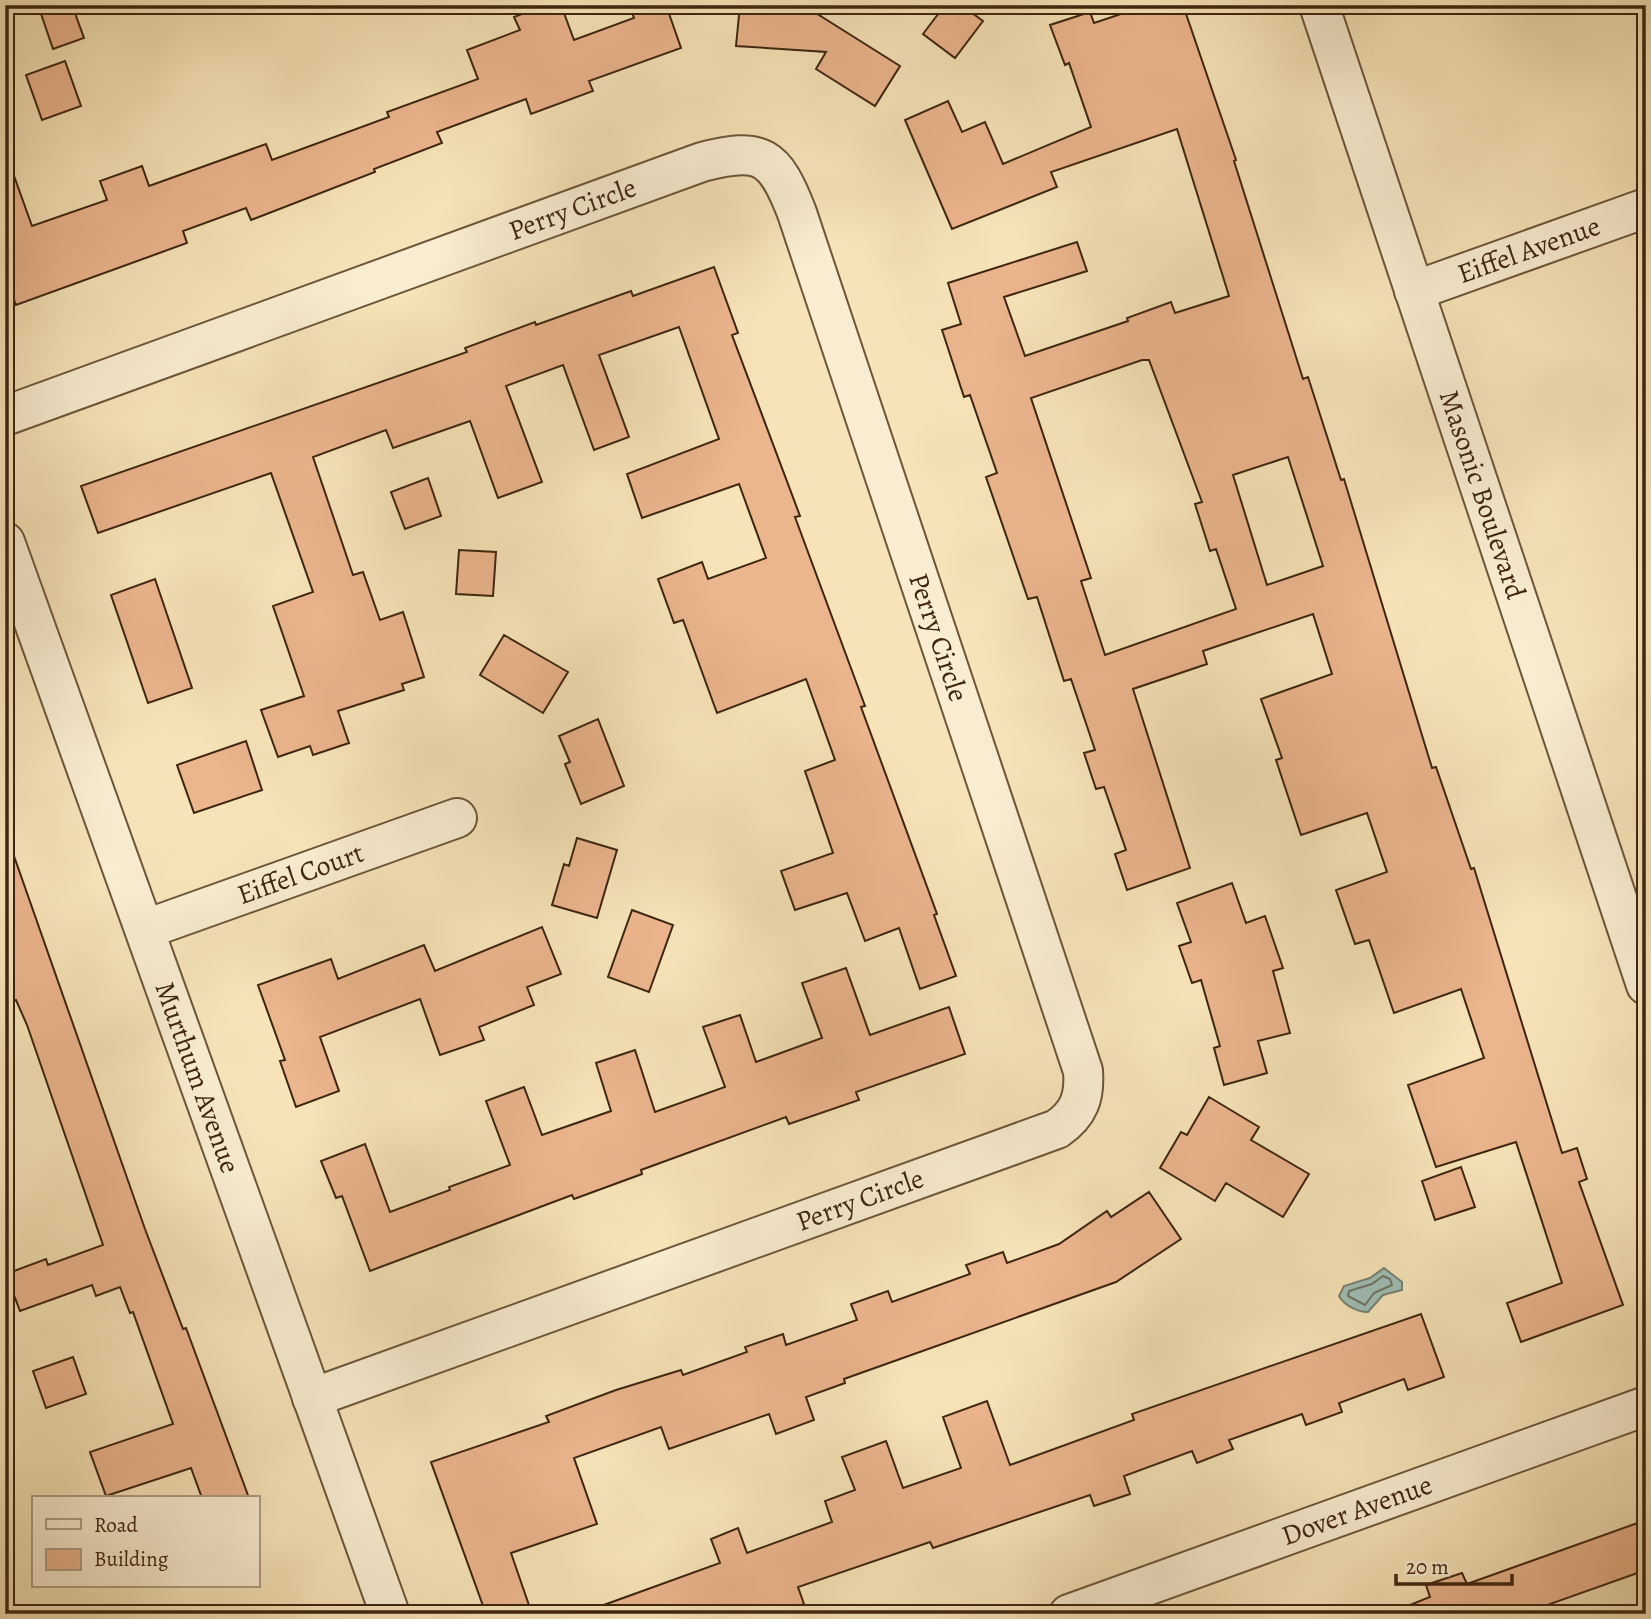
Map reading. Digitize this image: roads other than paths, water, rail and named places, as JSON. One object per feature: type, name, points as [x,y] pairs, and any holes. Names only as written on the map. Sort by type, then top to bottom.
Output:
[{"type":"street","name":"Masonic Boulevard","points":[[1319,5],[1646,985]]},
{"type":"street","name":"Perry Circle","points":[[5,416],[702,162],[729,155],[752,154],[771,162],[785,180],[797,213],[1083,1071],[1085,1091],[1078,1110],[1057,1129],[312,1398]]},
{"type":"street","name":"Eiffel Avenue","points":[[1414,291],[1646,208]]},
{"type":"street","name":"Murthum Avenue","points":[[5,542],[390,1614]]},
{"type":"street","name":"Eiffel Court","points":[[146,929],[457,818]]},
{"type":"street","name":"Dover Avenue","points":[[1069,1614],[1646,1406]]},
{"type":"water","points":[[1384,1268],[1402,1282],[1402,1290],[1383,1295],[1368,1312],[1351,1307],[1339,1296],[1344,1286],[1370,1278]]}]
